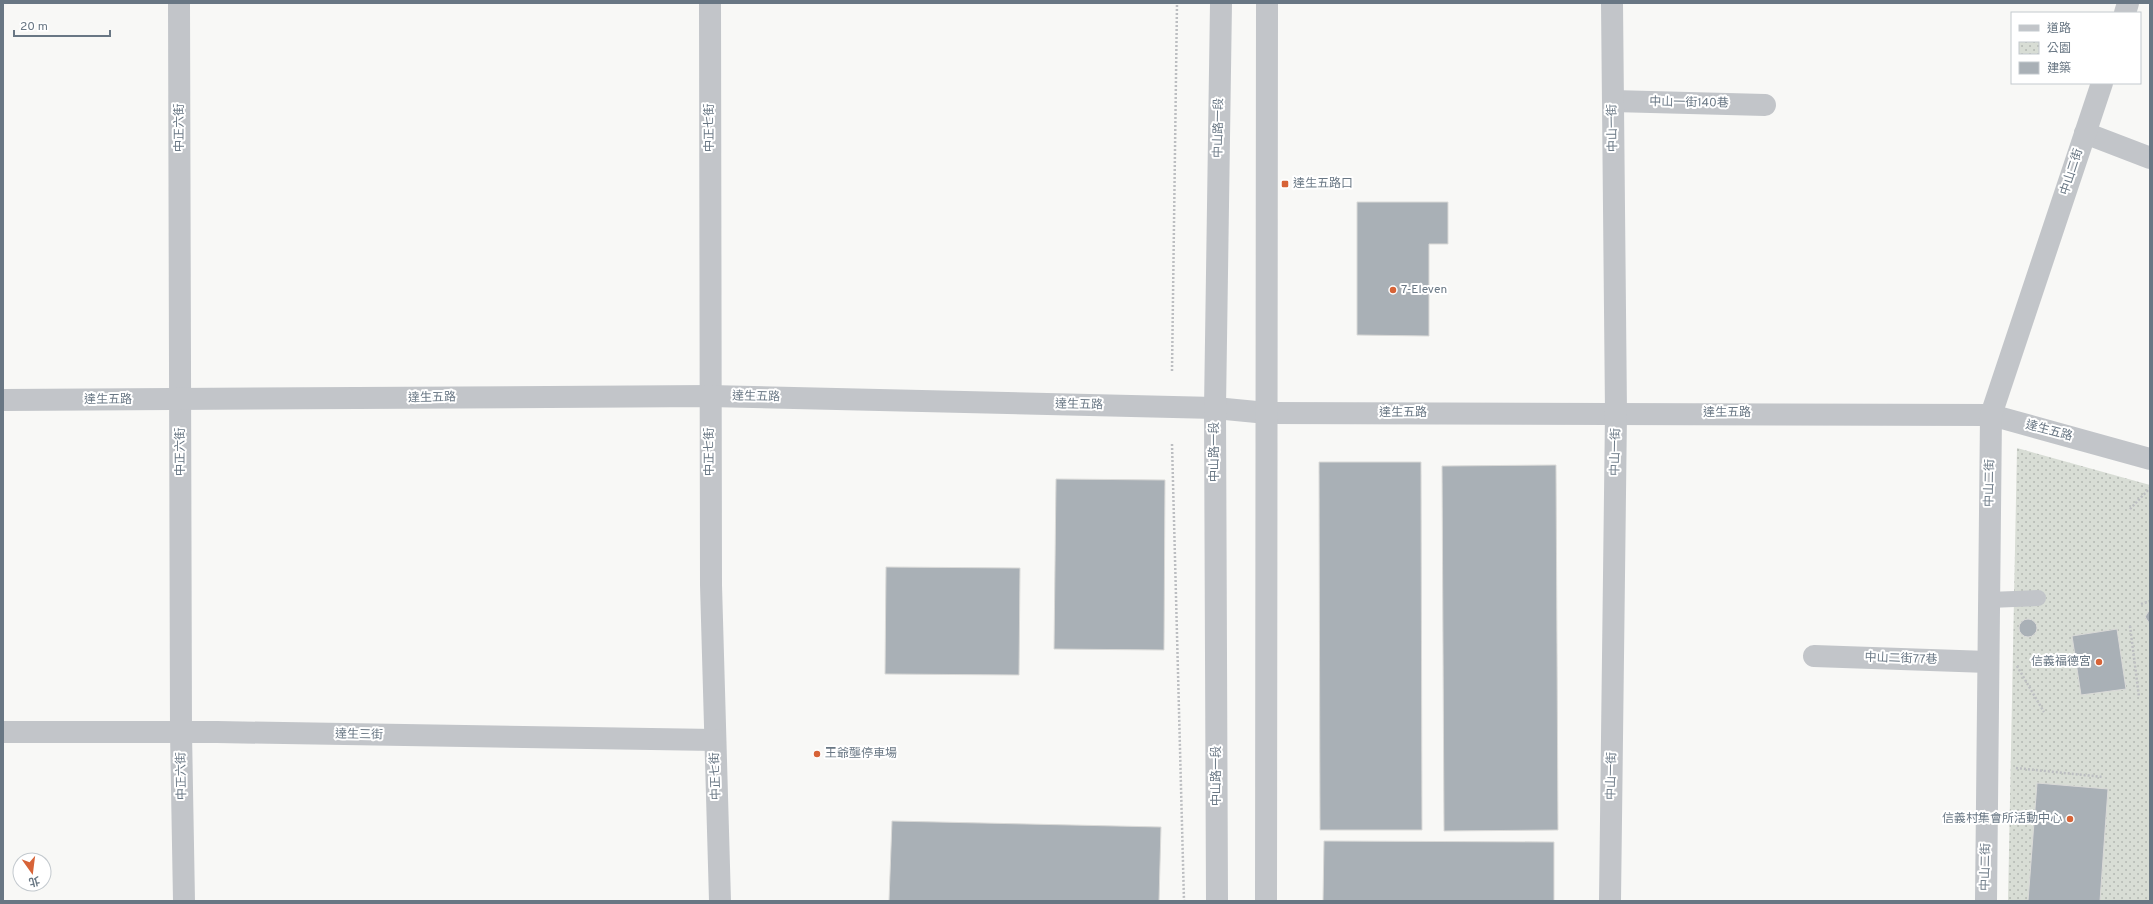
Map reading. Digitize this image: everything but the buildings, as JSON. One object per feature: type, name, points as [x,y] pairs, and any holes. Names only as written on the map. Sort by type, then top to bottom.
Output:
[{"type":"street","name":"中正六街","points":[[179,3],[181,732],[184,901]]},
{"type":"street","name":"中正七街","points":[[710,3],[711,585],[720,901]]},
{"type":"street","name":"中山路一段","points":[[1217,901],[1215,408],[1221,3]]},
{"type":"street","points":[[1266,901],[1267,3]]},
{"type":"street","name":"中山一街","points":[[1610,901],[1616,412],[1612,3]]},
{"type":"street","name":"中山二街","points":[[1986,901],[1991,415],[2102,84]]},
{"type":"street","name":"中山一街140巷","points":[[1613,101],[1765,105]]},
{"type":"street","points":[[2085,133],[2150,158]]},
{"type":"street","name":"達生五路","points":[[3,400],[710,396],[1215,408],[1267,413],[1616,412],[1991,415],[2150,459]]},
{"type":"street","name":"中山二街77巷","points":[[1814,656],[1988,662]]},
{"type":"street","name":"達生三街","points":[[3,732],[181,732],[715,740]]},
{"type":"lane","points":[[1989,600],[2038,598]]},
{"type":"path","points":[[1172,371],[1177,3]]},
{"type":"path","points":[[1172,444],[1184,901]]},
{"type":"path","points":[[2130,508],[2150,488]]},
{"type":"path","points":[[2141,604],[2150,601]]},
{"type":"path","points":[[2130,626],[2139,697]]},
{"type":"path","points":[[1987,764],[2103,777]]},
{"type":"green space","points":[[2017,448],[2150,485],[2150,901],[2008,901]]},
{"type":"place","name":"達生五路口","points":[[1285,184]]},
{"type":"place","name":"7-Eleven","points":[[1393,290]]},
{"type":"place","name":"信義福德宮","points":[[2099,662]]},
{"type":"place","name":"王爺壟停車場","points":[[817,754]]},
{"type":"place","name":"信義村集會所活動中心","points":[[2070,819]]}]
